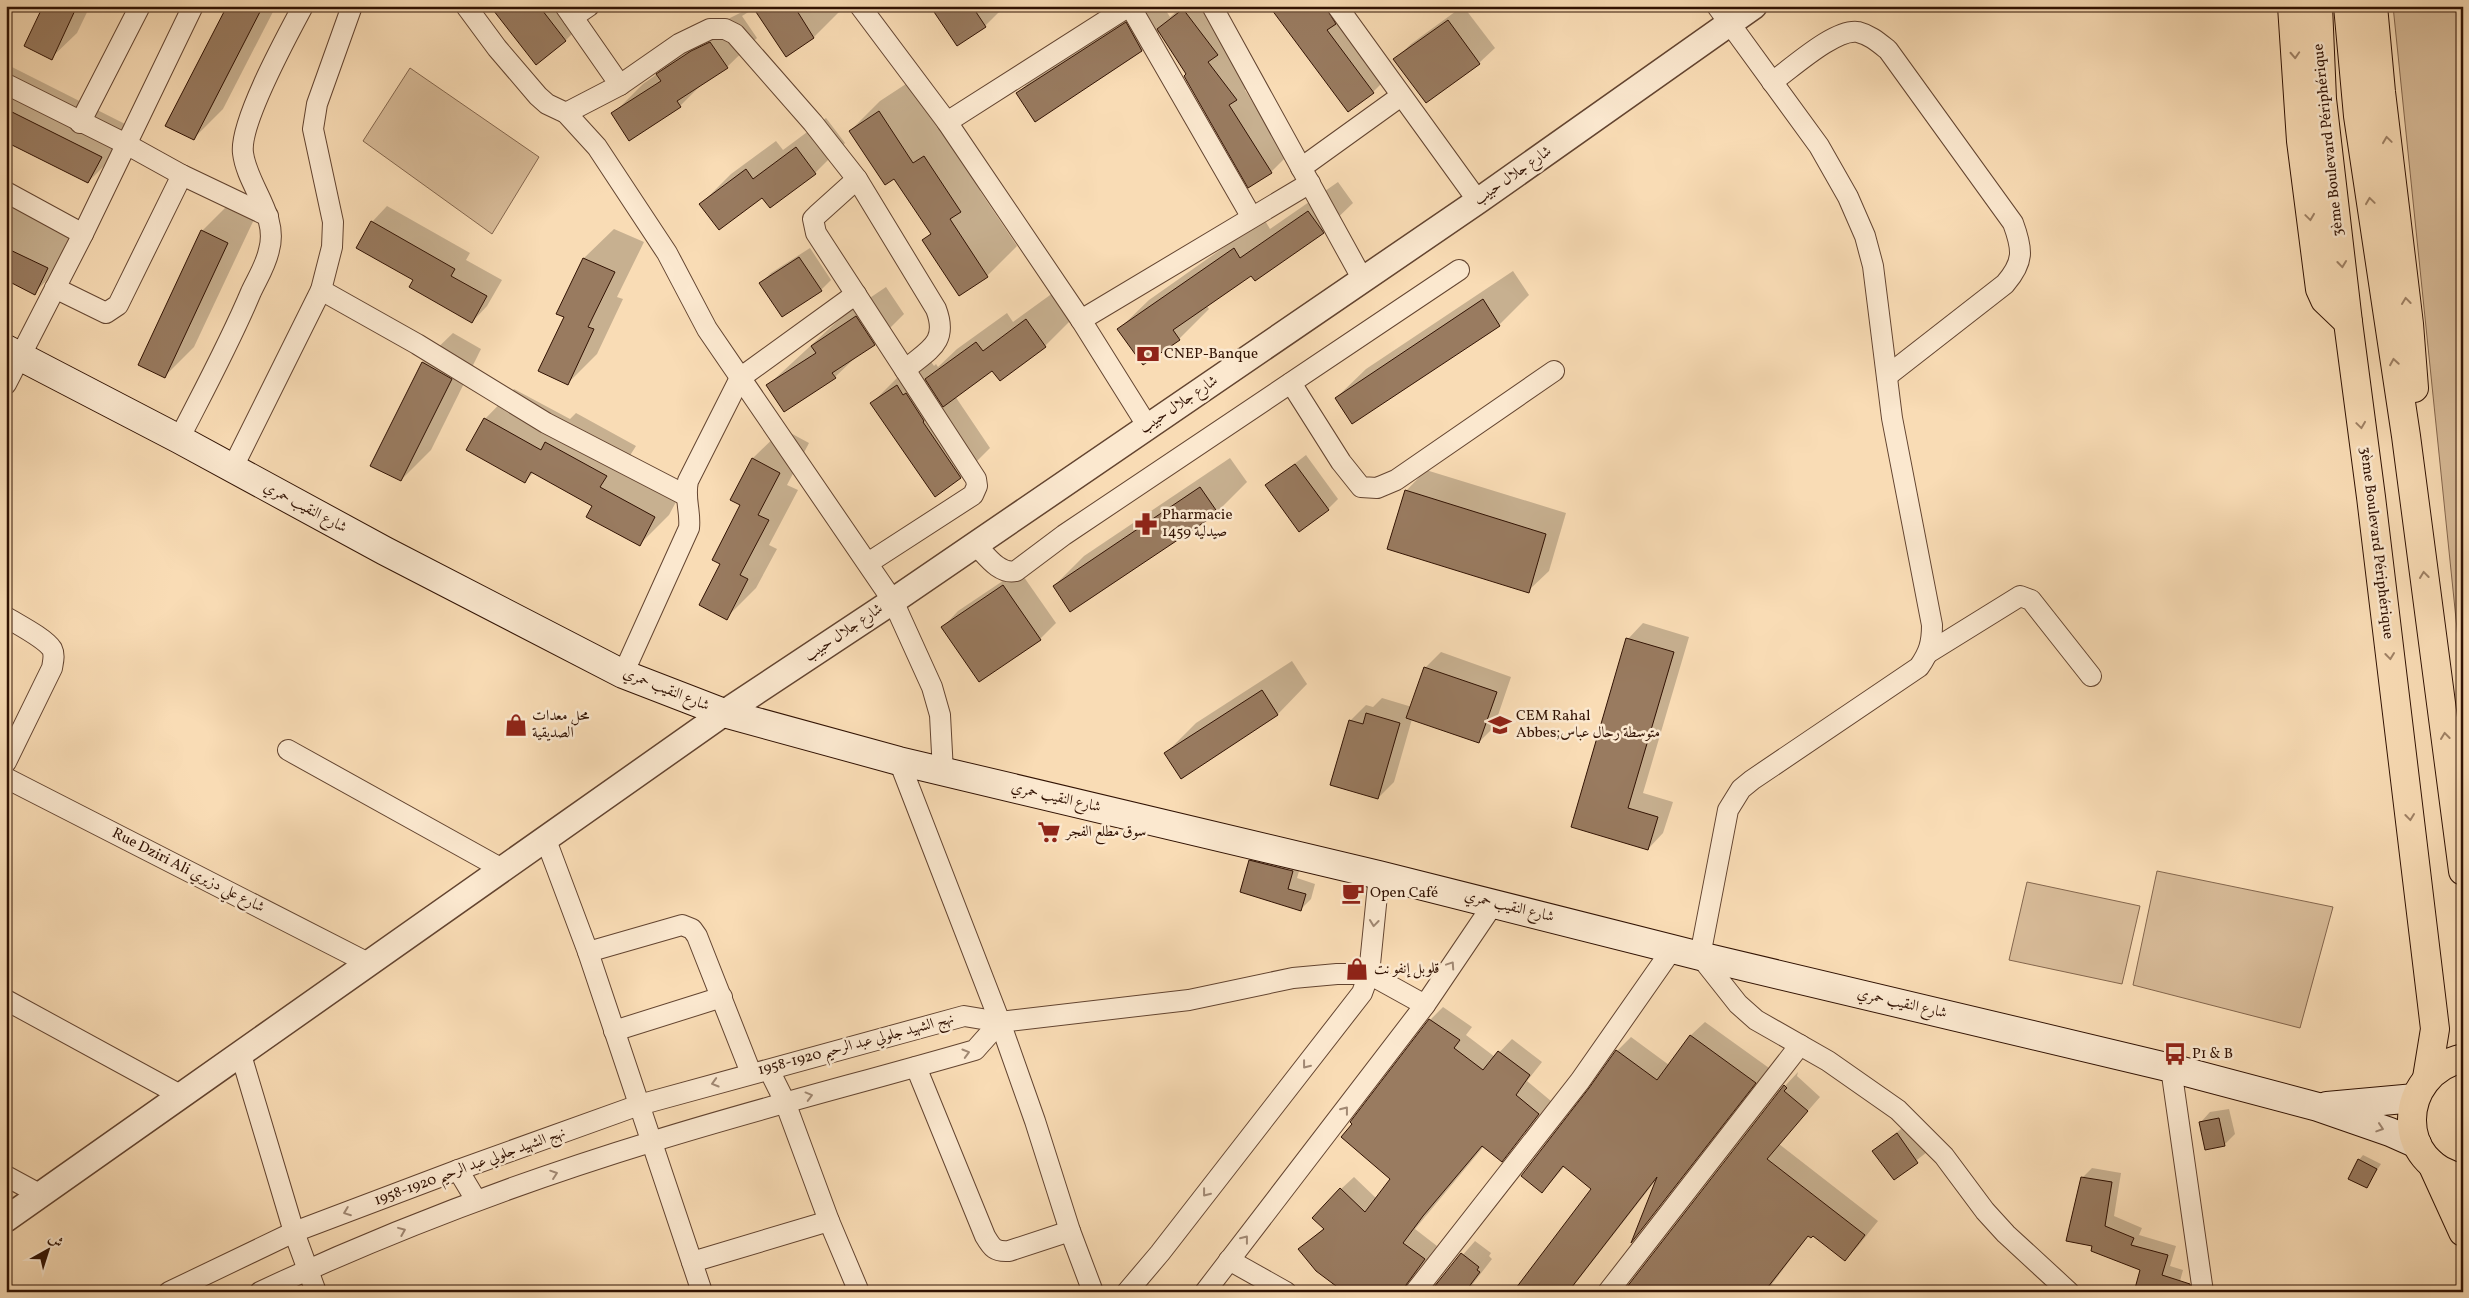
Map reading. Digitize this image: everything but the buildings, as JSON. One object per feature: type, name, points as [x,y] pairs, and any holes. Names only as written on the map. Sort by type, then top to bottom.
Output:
[{"type":"main road","points":[[2292,6],[2301,141],[2320,289],[2325,300],[2348,322]]},
{"type":"main road","name":"3ème Boulevard Périphérique","points":[[2318,6],[2322,99],[2435,1029],[2421,1088],[2412,1113],[2413,1129],[2425,1154]]},
{"type":"main road","name":"3ème Boulevard Périphérique","points":[[2348,6],[2358,116],[2406,436],[2463,871]]},
{"type":"main road","points":[[2373,6],[2414,380],[2413,417],[2406,436]]},
{"type":"main road","name":"شارع النقيب حمري","points":[[13,353],[179,439],[385,551],[623,674],[724,713],[943,772],[1379,874],[1700,956],[2171,1068],[2318,1107],[2390,1132],[2425,1154]]},
{"type":"main road","points":[[2421,1088],[2437,1069],[2463,1058]]},
{"type":"main road","name":"شارع النقيب حمري","points":[[2318,1107],[2421,1088]]},
{"type":"main road","points":[[2425,1154],[2446,1173],[2463,1178]]},
{"type":"main road","points":[[2425,1154],[2463,1232]]},
{"type":"street","points":[[80,123],[140,6]]},
{"type":"street","points":[[6,384],[13,353],[55,288],[193,6]]},
{"type":"street","points":[[179,439],[238,324],[269,250],[271,236],[268,216],[246,165],[243,151],[244,135],[274,61],[303,6]]},
{"type":"street","points":[[232,469],[322,290],[332,247],[333,222],[313,129],[318,104],[352,6]]},
{"type":"street","points":[[466,6],[497,48],[538,96],[546,104],[566,113],[597,147],[667,253],[707,329],[893,601],[932,687],[940,715],[943,772]]},
{"type":"street","points":[[589,6],[569,12],[620,86]]},
{"type":"street","points":[[860,6],[947,122],[1081,320],[1148,427]]},
{"type":"street","points":[[947,122],[1130,6],[1251,216]]},
{"type":"street","points":[[1212,6],[1363,280]]},
{"type":"street","points":[[1337,6],[1478,201]]},
{"type":"street","name":"شارع جلال حبيب","points":[[6,1219],[504,870],[724,713],[893,601],[1478,201],[1723,15],[1754,6]]},
{"type":"street","points":[[1723,15],[1819,146],[1848,196],[1865,236],[1873,266],[1892,418],[1932,625],[1932,641],[1928,653],[1919,667],[1752,780],[1733,798],[1728,810],[1700,956],[1747,1014],[1866,1085],[1898,1110],[1944,1156],[1985,1211],[2006,1234],[2069,1292]]},
{"type":"street","points":[[566,113],[620,86],[680,44],[710,29],[725,28],[735,34],[813,123],[857,179],[936,309],[942,327],[940,337],[905,370]]},
{"type":"street","points":[[1772,82],[1831,39],[1842,34],[1856,32],[1874,38],[1888,50],[2013,223],[2021,243],[2020,259],[2015,272],[2005,284],[1886,376]]},
{"type":"street","points":[[6,84],[80,123],[126,144],[182,175],[268,216]]},
{"type":"street","points":[[1081,320],[1251,216],[1305,176],[1401,96]]},
{"type":"street","points":[[55,288],[106,313],[118,305],[182,175]]},
{"type":"street","points":[[857,179],[813,219],[816,234],[976,479],[977,486],[972,495],[868,563]]},
{"type":"street","points":[[6,192],[83,234]]},
{"type":"street","points":[[975,544],[998,568],[1011,572],[1016,571],[1064,535],[1459,270]]},
{"type":"street","points":[[322,290],[417,344],[546,423],[685,495]]},
{"type":"street","points":[[623,674],[690,528],[690,517],[685,495],[692,474],[740,378],[856,294]]},
{"type":"street","points":[[1291,383],[1341,462],[1361,487],[1377,488],[1396,480],[1554,371]]},
{"type":"street","points":[[1928,653],[2020,596],[2031,600],[2091,676]]},
{"type":"street","points":[[6,617],[46,643],[52,649],[54,658],[52,668],[6,762]]},
{"type":"street","points":[[288,750],[504,870]]},
{"type":"street","points":[[899,761],[1000,1022],[1035,1121],[1070,1231],[1093,1292]]},
{"type":"street","name":"Rue Dziri Ali شارع علي دزيري","points":[[6,778],[370,964]]},
{"type":"street","points":[[546,840],[588,952],[702,1292]]},
{"type":"street","points":[[1127,1292],[1160,1253],[1348,1014],[1362,993],[1370,974],[1379,874]]},
{"type":"street","points":[[1205,1292],[1425,1005],[1494,903]]},
{"type":"street","points":[[588,952],[682,925],[687,926],[697,936],[722,997],[760,1072],[785,1102],[829,1221],[859,1292]]},
{"type":"street","points":[[1415,1292],[1580,1081],[1674,948]]},
{"type":"street","name":"نهج الشهيد جلولي عبد الرحيم 1920-1958","points":[[170,1292],[294,1232],[458,1170],[639,1106],[964,1016],[1000,1022],[1189,1000],[1293,978],[1337,974],[1370,974]]},
{"type":"street","points":[[1370,974],[1425,1005]]},
{"type":"street","points":[[614,1031],[722,997]]},
{"type":"street","points":[[6,1000],[182,1096]]},
{"type":"street","points":[[260,1292],[309,1269],[476,1200],[652,1141],[975,1050],[1000,1022]]},
{"type":"street","points":[[1608,1292],[1800,1046]]},
{"type":"street","points":[[241,1055],[294,1232],[316,1292]]},
{"type":"street","points":[[916,1067],[985,1236],[992,1248],[1000,1252],[1009,1251],[1070,1231]]},
{"type":"street","points":[[2171,1068],[2203,1292]]},
{"type":"street","points":[[458,1170],[476,1200]]},
{"type":"street","points":[[6,1176],[41,1195]]},
{"type":"street","points":[[692,1262],[829,1221]]},
{"type":"street","points":[[1229,1260],[1286,1292]]},
{"type":"shaded area","points":[[2393,6],[2463,6],[2463,687]]},
{"type":"shaded area","points":[[410,68],[539,157],[492,234],[363,141]]},
{"type":"shaded area","points":[[2157,871],[2333,907],[2300,1028],[2133,985]]},
{"type":"shaded area","points":[[2027,882],[2140,906],[2122,984],[2009,960]]},
{"type":"place","name":"CNEP-Banque","points":[[1148,354]]},
{"type":"place","name":"Pharmacie 1459 صيدلية","points":[[1146,524]]},
{"type":"place","name":"محل معدات الصديقية","points":[[516,725]]},
{"type":"place","name":"CEM Rahal Abbes;متوسطة رحال عباس","points":[[1500,725]]},
{"type":"place","name":"سوق مطلع الفجر","points":[[1049,832]]},
{"type":"place","name":"Open Café","points":[[1353,893]]},
{"type":"place","name":"قلوبل إنفو نت","points":[[1357,969]]},
{"type":"place","name":"P1 & B","points":[[2175,1054]]}]
